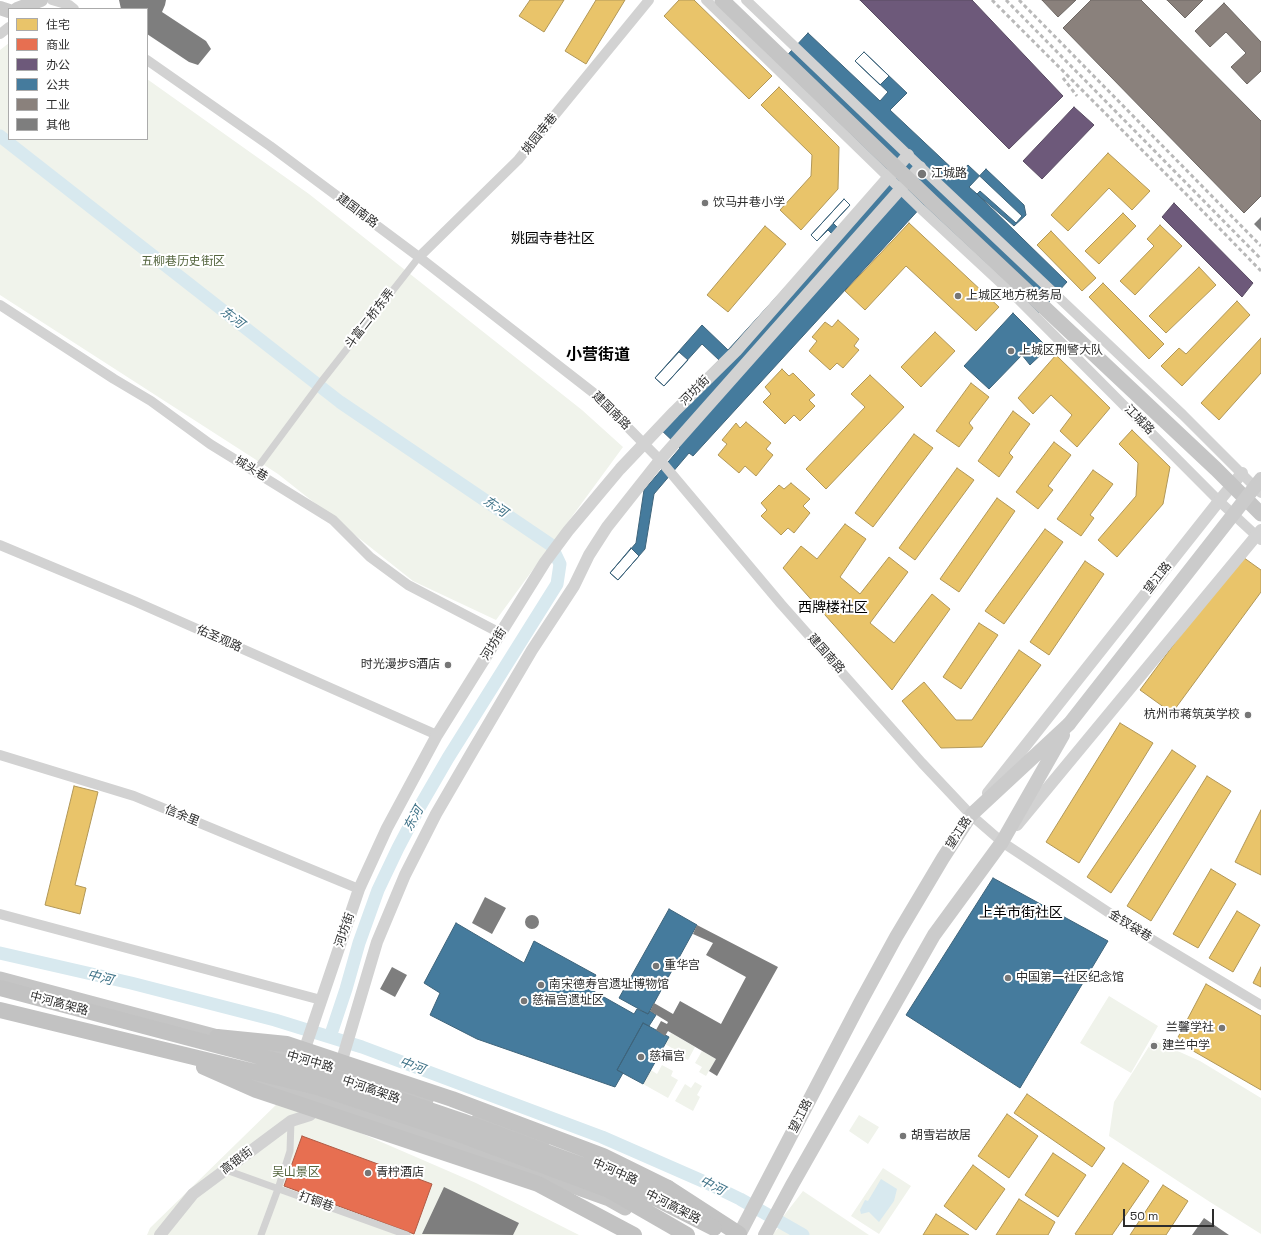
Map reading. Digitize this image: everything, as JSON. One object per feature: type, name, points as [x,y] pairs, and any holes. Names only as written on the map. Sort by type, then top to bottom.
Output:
[{"type":"highway","name":"中河高架路","points":[[0,988],[318,1072],[469,1123],[614,1177],[727,1235]]},
{"type":"highway","name":"中河高架路","points":[[0,1010],[317,1087],[459,1134],[609,1190],[687,1235]]},
{"type":"highway","points":[[170,1033],[287,1044],[452,1098],[603,1156],[668,1188],[740,1235]]},
{"type":"highway","points":[[166,1050],[256,1090],[538,1184],[634,1235]]},
{"type":"main road","points":[[20,8],[42,0]]},
{"type":"main road","name":"江城路","points":[[722,0],[904,184],[1052,325],[1232,485],[1261,514]]},
{"type":"main road","points":[[767,1231],[934,935],[1002,842],[1069,724],[1261,479]]},
{"type":"main road","points":[[971,814],[1069,724]]},
{"type":"main road","name":"望江路","points":[[740,1235],[748,1217],[896,937],[927,883],[971,814]]},
{"type":"main road","name":"中河中路","points":[[0,979],[339,1070],[508,1129],[612,1169],[740,1235]]},
{"type":"main road","points":[[0,1015],[294,1090],[455,1144],[609,1199],[674,1235]]},
{"type":"street","points":[[33,8],[42,0]]},
{"type":"street","points":[[52,0],[72,8]]},
{"type":"street","name":"姚园寺巷","points":[[419,257],[518,160],[649,0]]},
{"type":"street","name":"江城路","points":[[706,0],[893,172]]},
{"type":"street","points":[[746,0],[920,167],[1183,415],[1261,493]]},
{"type":"street","points":[[0,34],[8,28]]},
{"type":"street","name":"建国南路","points":[[148,61],[270,146],[419,257],[595,394],[660,460],[781,604],[922,763],[971,814],[1002,842]]},
{"type":"street","name":"河坊街","points":[[261,1235],[290,1151],[294,1090],[302,1059],[359,889],[387,828],[437,735],[500,633],[564,536],[620,469],[736,351],[908,155]]},
{"type":"street","name":"河坊街","points":[[324,1100],[339,1070],[377,942],[405,875],[436,814],[532,650],[574,586],[589,555],[607,527],[660,460],[920,167]]},
{"type":"street","name":"斗富二桥东弄","points":[[255,472],[321,382],[419,257]]},
{"type":"street","name":"城头巷","points":[[0,305],[114,379],[151,401],[210,444],[333,520],[370,557],[408,585],[500,633]]},
{"type":"street","name":"江城路","points":[[1052,325],[1219,501],[1260,535]]},
{"type":"street","name":"望江路","points":[[971,814],[1242,473]]},
{"type":"street","points":[[1002,842],[1260,535]]},
{"type":"street","name":"佑圣观路","points":[[0,545],[134,601],[437,735]]},
{"type":"street","name":"信余里","points":[[0,755],[134,796],[359,889]]},
{"type":"street","name":"金钗袋巷","points":[[1002,842],[1122,922],[1261,1005]]},
{"type":"street","points":[[0,914],[320,1002]]},
{"type":"street","name":"高银街","points":[[160,1235],[193,1194],[291,1121],[310,1115],[324,1100]]},
{"type":"street","name":"打铜巷","points":[[226,1170],[407,1235]]},
{"type":"green space","name":"五柳巷历史街区","points":[[8,44],[8,140],[148,140],[148,80],[309,194],[582,410],[623,447],[496,620],[413,581],[278,474],[0,295],[0,50]]},
{"type":"green space","points":[[1109,996],[1158,1026],[1131,1073],[1080,1043]]},
{"type":"green space","points":[[671,1033],[695,1047],[688,1060],[682,1057],[679,1061],[667,1055],[672,1048],[665,1044]]},
{"type":"green space","points":[[1153,1040],[1200,1061],[1261,1098],[1261,1234],[1109,1136],[1114,1102]]},
{"type":"green space","points":[[702,1051],[716,1059],[706,1076],[699,1072],[702,1067],[695,1063]]},
{"type":"green space","points":[[662,1065],[673,1071],[671,1076],[678,1080],[668,1098],[643,1084],[651,1070],[657,1074]]},
{"type":"green space","points":[[695,1082],[702,1086],[697,1095],[700,1097],[693,1111],[675,1101],[685,1084],[691,1088]]},
{"type":"green space","name":"吴山景区","points":[[282,1099],[476,1183],[579,1235],[147,1235],[150,1228]]},
{"type":"green space","points":[[859,1115],[879,1127],[868,1144],[849,1131]]},
{"type":"green space","points":[[883,1168],[911,1186],[879,1234],[851,1216]]},
{"type":"green space","points":[[803,1191],[869,1235],[808,1235],[782,1218]]},
{"type":"green space","points":[[780,1226],[794,1235],[772,1235]]},
{"type":"shaded area","points":[[881,1179],[897,1189],[894,1201],[879,1222],[869,1212],[861,1214],[860,1210],[865,1200],[868,1201]]},
{"type":"building: 住宅","points":[[530,0],[564,0],[544,32],[519,16]]},
{"type":"building: 住宅","points":[[596,0],[625,0],[586,64],[565,51]]},
{"type":"building: 住宅","points":[[679,0],[694,0],[772,76],[749,99],[664,16]]},
{"type":"building: 住宅","points":[[779,87],[839,147],[838,189],[801,230],[780,210],[811,176],[812,155],[761,105]]},
{"type":"building: 住宅","points":[[1108,153],[1150,191],[1132,210],[1109,188],[1068,231],[1051,215]]},
{"type":"building: 住宅","points":[[1123,213],[1136,226],[1099,264],[1085,251]]},
{"type":"building: 住宅","points":[[909,223],[999,307],[976,331],[906,266],[865,310],[845,291]]},
{"type":"building: 住宅","points":[[1160,225],[1182,246],[1135,295],[1120,281],[1154,246],[1147,239]]},
{"type":"building: 住宅","points":[[765,226],[786,244],[728,312],[707,295]]},
{"type":"building: 住宅","points":[[1051,231],[1096,278],[1082,291],[1037,245]]},
{"type":"building: 住宅","points":[[1199,267],[1216,285],[1166,333],[1149,316]]},
{"type":"building: 住宅","points":[[1103,283],[1164,344],[1149,359],[1089,297]]},
{"type":"building: 住宅","points":[[1237,301],[1250,315],[1182,386],[1161,366],[1179,348],[1186,354]]},
{"type":"building: 住宅","points":[[838,320],[859,339],[854,346],[859,350],[843,368],[837,363],[830,370],[809,351],[817,341],[812,337],[825,322],[832,327]]},
{"type":"building: 住宅","points":[[935,332],[955,351],[921,387],[901,367]]},
{"type":"building: 住宅","points":[[1261,338],[1261,373],[1219,420],[1201,403]]},
{"type":"building: 住宅","points":[[1056,355],[1110,408],[1077,447],[1060,431],[1072,415],[1051,395],[1033,414],[1018,398]]},
{"type":"building: 住宅","points":[[782,369],[789,376],[793,373],[815,395],[809,400],[815,406],[800,421],[794,415],[785,424],[763,402],[771,394],[765,387]]},
{"type":"building: 住宅","points":[[870,375],[904,407],[826,489],[806,469],[865,407],[851,394]]},
{"type":"building: 住宅","points":[[971,383],[989,397],[969,423],[973,428],[959,447],[936,431]]},
{"type":"building: 住宅","points":[[1013,411],[1030,424],[1009,453],[1013,457],[999,477],[978,461]]},
{"type":"building: 住宅","points":[[746,422],[771,443],[766,449],[773,455],[756,476],[745,466],[739,473],[718,455],[727,444],[722,440],[736,423],[740,428]]},
{"type":"building: 住宅","points":[[1132,430],[1170,467],[1163,504],[1117,557],[1098,540],[1136,496],[1138,463],[1119,444]]},
{"type":"building: 住宅","points":[[914,434],[933,448],[873,527],[855,513]]},
{"type":"building: 住宅","points":[[1054,442],[1071,455],[1048,486],[1053,490],[1038,509],[1016,492]]},
{"type":"building: 住宅","points":[[957,468],[974,480],[915,560],[899,548]]},
{"type":"building: 住宅","points":[[1093,470],[1113,484],[1090,515],[1094,518],[1081,536],[1057,519]]},
{"type":"building: 住宅","points":[[791,483],[810,499],[803,506],[810,513],[794,533],[788,528],[781,535],[761,516],[767,510],[761,503],[779,485],[784,489]]},
{"type":"building: 住宅","points":[[997,498],[1015,511],[959,592],[940,579]]},
{"type":"building: 住宅","points":[[845,524],[866,539],[840,577],[860,594],[889,557],[908,572],[870,623],[894,643],[932,594],[950,609],[892,690],[783,568],[801,546],[817,559]]},
{"type":"building: 住宅","points":[[1045,529],[1063,542],[1004,624],[985,611]]},
{"type":"building: 住宅","points":[[1240,555],[1261,570],[1261,592],[1172,713],[1140,690]]},
{"type":"building: 住宅","points":[[1085,561],[1104,574],[1049,655],[1030,642]]},
{"type":"building: 住宅","points":[[979,623],[998,635],[961,689],[943,677]]},
{"type":"building: 住宅","points":[[1019,650],[1041,665],[982,747],[941,748],[902,701],[924,682],[956,720],[972,720]]},
{"type":"building: 住宅","points":[[1120,723],[1153,743],[1079,863],[1046,842]]},
{"type":"building: 住宅","points":[[1172,750],[1196,766],[1111,893],[1087,877]]},
{"type":"building: 住宅","points":[[1207,776],[1231,791],[1151,921],[1127,906]]},
{"type":"building: 住宅","points":[[74,786],[98,792],[75,885],[86,888],[80,914],[45,905]]},
{"type":"building: 住宅","points":[[1261,810],[1261,875],[1235,862]]},
{"type":"building: 住宅","points":[[1211,869],[1236,884],[1198,948],[1173,934]]},
{"type":"building: 住宅","points":[[1237,911],[1260,925],[1233,972],[1209,958]]},
{"type":"building: 住宅","points":[[1261,967],[1261,987],[1253,983]]},
{"type":"building: 住宅","name":"兰馨学社","points":[[1206,984],[1261,1016],[1261,1090],[1176,1041]]},
{"type":"building: 住宅","points":[[1027,1094],[1105,1148],[1092,1167],[1014,1113]]},
{"type":"building: 住宅","points":[[1007,1114],[1038,1136],[1009,1178],[978,1156]]},
{"type":"building: 住宅","points":[[1053,1153],[1086,1175],[1058,1217],[1025,1195]]},
{"type":"building: 住宅","points":[[1123,1163],[1149,1181],[1112,1235],[1075,1234]]},
{"type":"building: 住宅","points":[[973,1165],[1005,1189],[976,1230],[944,1206]]},
{"type":"building: 住宅","points":[[1163,1185],[1188,1201],[1166,1235],[1130,1235]]},
{"type":"building: 住宅","points":[[1019,1199],[1055,1222],[1048,1235],[996,1235]]},
{"type":"building: 住宅","points":[[936,1214],[969,1235],[923,1235]]},
{"type":"building: 商业","points":[[302,1136],[432,1184],[414,1234],[284,1186]]},
{"type":"building: 办公","points":[[860,0],[972,0],[1063,96],[1009,149]]},
{"type":"building: 办公","points":[[1074,107],[1094,125],[1042,179],[1023,161]]},
{"type":"building: 办公","points":[[1174,203],[1253,283],[1242,297],[1162,217]]},
{"type":"building: 公共","name":"江城路","points":[[808,33],[880,101],[888,92],[855,61],[864,52],[907,93],[890,110],[958,174],[968,165],[1022,216],[1016,223],[980,191],[977,194],[1067,282],[1037,315],[923,205],[693,456],[689,453],[654,494],[645,549],[618,580],[610,573],[636,543],[644,490],[680,448],[657,426],[719,360],[702,344],[664,386],[655,378],[702,325],[728,350],[833,235],[828,230],[817,241],[811,235],[844,199],[850,205],[833,223],[839,229],[889,173],[778,65]]},
{"type":"building: 公共","points":[[864,52],[889,76],[880,85],[855,61]]},
{"type":"building: 公共","points":[[986,169],[1024,205],[1026,215],[1014,226],[969,187]]},
{"type":"building: 公共","points":[[844,199],[850,205],[817,241],[811,235]]},
{"type":"building: 公共","name":"上城区刑警大队","points":[[1013,313],[1048,348],[1030,365],[1022,355],[989,389],[964,366]]},
{"type":"building: 公共","points":[[679,352],[688,360],[664,386],[655,378]]},
{"type":"building: 公共","points":[[631,548],[639,556],[618,580],[610,573]]},
{"type":"building: 公共","name":"中国第一社区纪念馆","points":[[993,878],[1108,941],[1020,1088],[906,1015]]},
{"type":"building: 公共","name":"重华宫","points":[[669,909],[697,925],[648,1014],[619,998]]},
{"type":"building: 公共","name":"慈福宫遗址区","points":[[456,923],[524,963],[534,941],[596,975],[588,988],[634,1014],[637,1009],[648,1014],[650,1011],[656,1015],[649,1026],[643,1023],[617,1070],[623,1073],[615,1087],[477,1039],[430,1015],[440,993],[424,983]]},
{"type":"building: 公共","name":"慈福宫","points":[[643,1023],[669,1037],[643,1084],[617,1070]]},
{"type":"building: 工业","points":[[1042,0],[1076,0],[1058,17]]},
{"type":"building: 工业","points":[[1091,0],[1141,0],[1261,121],[1261,196],[1244,213],[1063,28]]},
{"type":"building: 工业","points":[[1167,0],[1203,0],[1185,18]]},
{"type":"building: 工业","points":[[1224,3],[1261,42],[1261,71],[1247,84],[1231,67],[1246,53],[1226,32],[1210,47],[1195,31]]},
{"type":"building: 其他","points":[[119,0],[166,0],[162,12],[206,41],[211,49],[198,65],[189,62],[148,35],[148,8],[121,8]]},
{"type":"building: 其他","points":[[1261,217],[1261,231],[1254,224]]},
{"type":"building: 其他","points":[[485,897],[506,908],[492,934],[472,923]]},
{"type":"building: 其他","points":[[532,915],[537,917],[539,922],[537,927],[532,929],[527,927],[525,922],[527,917]]},
{"type":"building: 其他","points":[[697,925],[778,967],[717,1076],[709,1071],[716,1059],[668,1031],[665,1036],[656,1030],[661,1021],[667,1024],[668,1022],[650,1011],[654,1003],[673,1014],[680,1001],[721,1024],[746,977],[706,955],[713,943],[693,934]]},
{"type":"building: 其他","points":[[392,967],[407,975],[395,997],[380,989]]},
{"type":"building: 其他","points":[[444,1187],[519,1223],[513,1235],[422,1234]]},
{"type":"building: 其他","points":[[1204,1218],[1229,1235],[1192,1235]]},
{"type":"waterway","name":"东河","points":[[0,136],[340,402],[551,545],[560,564],[557,584],[448,758],[398,848],[378,890],[359,943],[330,1037]]},
{"type":"waterway","name":"中河","points":[[0,953],[131,983],[275,1020],[362,1047],[602,1137],[740,1199],[803,1235]]},
{"type":"railway","points":[[992,0],[1261,271]]},
{"type":"railway","points":[[1006,0],[1261,259]]},
{"type":"railway","points":[[1019,0],[1261,246]]},
{"type":"railway","points":[[1063,78],[1077,96]]},
{"type":"place","name":"江城路","points":[[922,174]]},
{"type":"place","name":"饮马井巷小学","points":[[705,203]]},
{"type":"place","name":"上城区地方税务局","points":[[958,296]]},
{"type":"place","name":"上城区刑警大队","points":[[1011,351]]},
{"type":"place","name":"时光漫步S酒店","points":[[448,665]]},
{"type":"place","name":"杭州市蒋筑英学校","points":[[1248,715]]},
{"type":"place","name":"重华宫","points":[[656,966]]},
{"type":"place","name":"中国第一社区纪念馆","points":[[1008,978]]},
{"type":"place","name":"南宋德寿宫遗址博物馆","points":[[541,985]]},
{"type":"place","name":"慈福宫遗址区","points":[[524,1001]]},
{"type":"place","name":"兰馨学社","points":[[1222,1028]]},
{"type":"place","name":"建兰中学","points":[[1154,1046]]},
{"type":"place","name":"慈福宫","points":[[641,1057]]},
{"type":"place","name":"胡雪岩故居","points":[[903,1136]]},
{"type":"place","name":"青柠酒店","points":[[368,1173]]},
{"type":"district","name":"姚园寺巷社区","points":[[553,239]]},
{"type":"district","name":"小营街道","points":[[598,356]]},
{"type":"district","name":"西牌楼社区","points":[[833,608]]},
{"type":"district","name":"上羊市街社区","points":[[1021,913]]}]
